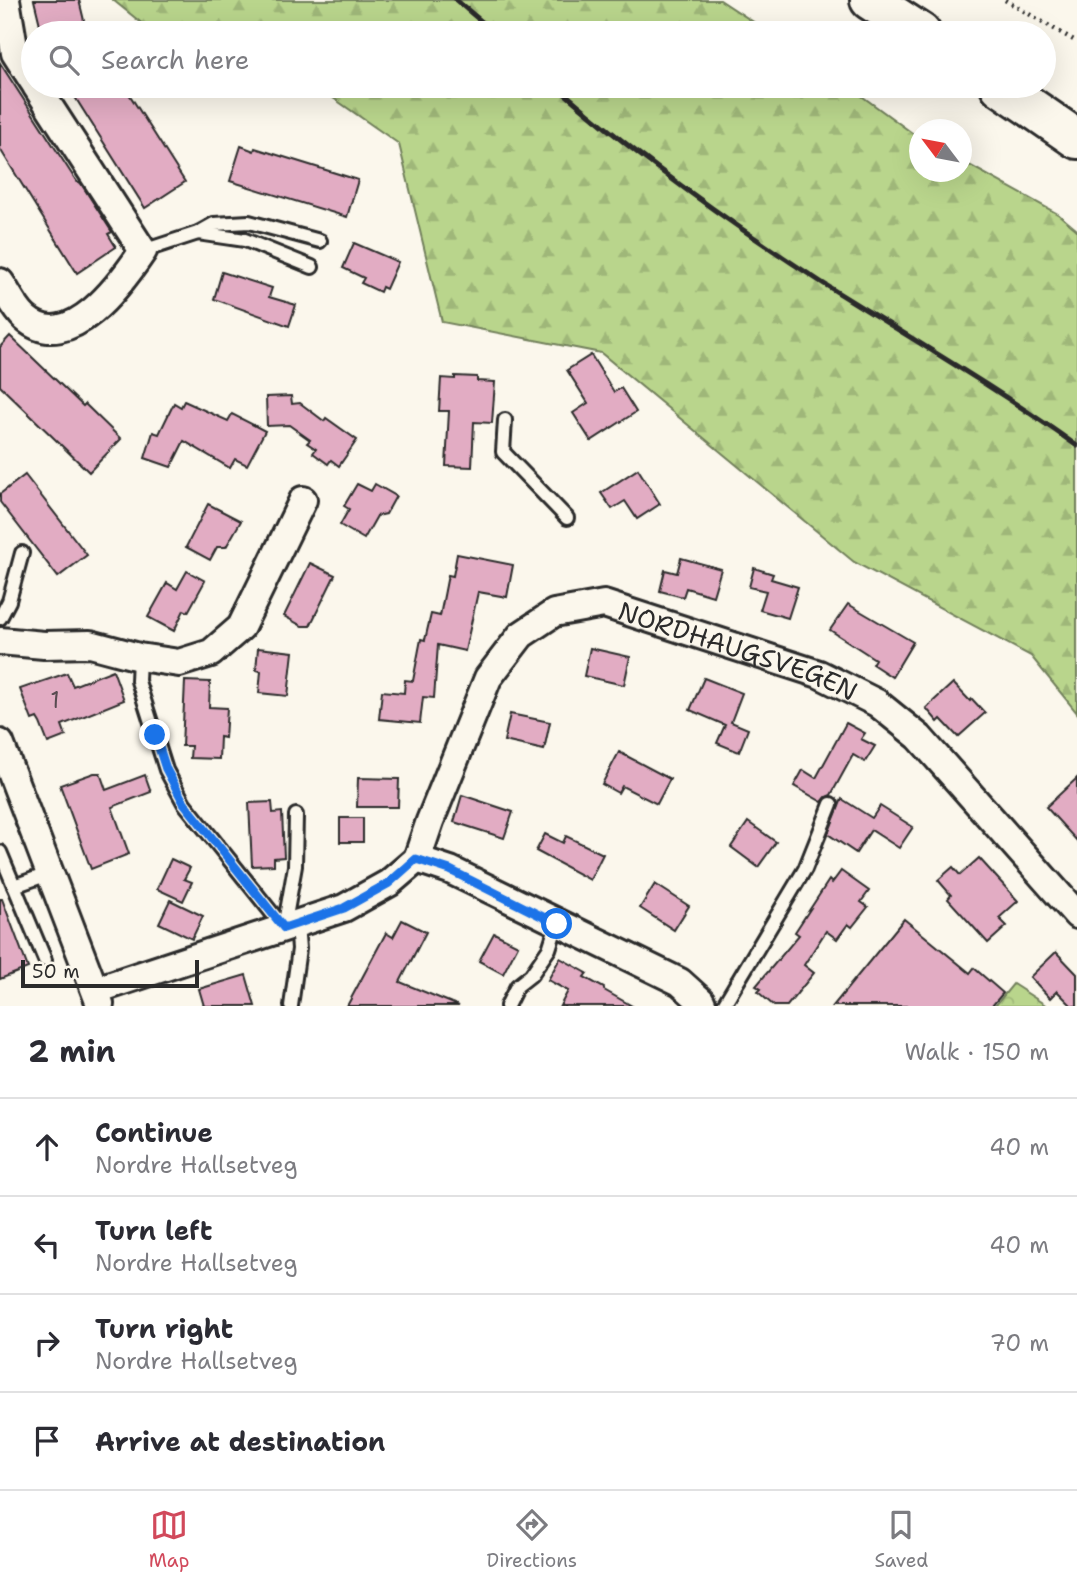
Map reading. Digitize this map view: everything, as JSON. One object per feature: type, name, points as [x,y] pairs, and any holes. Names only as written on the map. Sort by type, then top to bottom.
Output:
[{"type":"highway","points":[[870,0],[902,21]]},
{"type":"highway","points":[[1017,98],[1077,139]]},
{"type":"street","points":[[5,0],[15,53],[21,62]]},
{"type":"street","points":[[0,282],[25,318],[48,329],[77,323],[116,290],[143,251],[44,98]]},
{"type":"street","points":[[0,641],[44,645],[90,644],[139,657],[179,663],[211,653],[241,627],[303,500]]},
{"type":"street","name":"NORDHAUGSVEGEN","points":[[416,859],[488,678],[521,635],[554,613],[604,604],[819,674],[877,703],[919,737],[1077,915]]},
{"type":"street","points":[[0,743],[6,775],[51,873],[98,998],[344,908],[389,883],[416,859],[450,870],[680,982],[703,1006]]},
{"type":"lane","points":[[143,251],[198,233],[214,224],[249,222],[320,241]]},
{"type":"lane","points":[[198,233],[245,240],[312,267]]},
{"type":"lane","points":[[505,420],[503,452],[567,518]]},
{"type":"lane","points":[[0,618],[9,601],[22,553]]},
{"type":"lane","points":[[139,657],[138,681],[166,769],[184,803],[290,926],[299,949],[290,1006]]},
{"type":"lane","points":[[723,1006],[805,869],[831,804]]},
{"type":"lane","points":[[290,926],[296,815]]},
{"type":"lane","points":[[0,852],[45,960]]},
{"type":"lane","points":[[14,886],[51,873]]},
{"type":"lane","points":[[507,1006],[517,986],[531,975],[549,949],[557,924]]},
{"type":"path","points":[[1005,0],[1042,21]]},
{"type":"path","points":[[1056,29],[1077,41]]},
{"type":"green space","points":[[113,0],[720,0],[752,21],[139,21]]},
{"type":"green space","points":[[333,98],[864,98],[909,131],[909,182],[972,182],[972,167],[1058,214],[1077,230],[1077,713],[1031,656],[854,562],[601,353],[442,322],[399,144]]},
{"type":"green space","points":[[1013,984],[1047,1006],[995,1006]]},
{"type":"building","points":[[34,0],[79,0],[84,21],[39,21]]},
{"type":"building","points":[[0,63],[112,232],[108,234],[116,247],[77,273],[0,149]]},
{"type":"building","points":[[76,98],[132,98],[185,182],[145,208]]},
{"type":"building","points":[[241,146],[358,180],[347,217],[230,181]]},
{"type":"building","points":[[354,243],[398,262],[386,289],[382,287],[380,292],[361,283],[364,278],[343,268]]},
{"type":"building","points":[[222,272],[272,288],[269,297],[296,305],[289,326],[214,299]]},
{"type":"building","points":[[10,336],[121,439],[89,472],[0,386],[0,347]]},
{"type":"building","points":[[591,355],[614,392],[621,388],[636,412],[591,441],[573,413],[588,403],[567,370]]},
{"type":"building","points":[[455,376],[477,377],[477,381],[495,382],[492,423],[474,422],[472,467],[446,466],[449,411],[439,411],[441,378],[455,379]]},
{"type":"building","points":[[291,396],[292,404],[300,403],[357,440],[339,466],[331,460],[328,464],[313,453],[316,449],[307,443],[310,440],[289,425],[267,426],[266,397]]},
{"type":"building","points":[[184,401],[228,421],[232,414],[265,431],[247,465],[235,459],[230,468],[184,441],[171,467],[145,458],[153,432],[159,434],[174,403],[181,407]]},
{"type":"building","points":[[638,469],[660,504],[637,519],[625,501],[612,509],[601,493]]},
{"type":"building","points":[[25,475],[87,555],[58,577],[0,502],[0,494]]},
{"type":"building","points":[[357,484],[371,491],[375,484],[396,496],[386,514],[377,516],[364,539],[340,525],[349,509],[344,506]]},
{"type":"building","points":[[208,504],[241,521],[226,547],[217,547],[210,560],[186,547]]},
{"type":"building","points":[[457,554],[513,565],[507,597],[478,592],[465,651],[438,645],[434,698],[423,697],[420,723],[379,719],[382,691],[404,693],[405,680],[413,681],[421,639],[425,640],[431,614],[440,616],[448,575],[453,576]]},
{"type":"building","points":[[681,558],[721,569],[713,596],[686,588],[683,597],[660,591],[665,570],[677,573]]},
{"type":"building","points":[[310,563],[335,575],[310,626],[302,626],[284,616]]},
{"type":"building","points":[[754,568],[773,574],[771,579],[798,587],[788,618],[760,610],[766,591],[749,587]]},
{"type":"building","points":[[187,571],[205,581],[188,612],[184,610],[174,631],[148,617],[167,583],[177,589]]},
{"type":"building","points":[[848,604],[913,642],[892,677],[872,664],[875,659],[830,630]]},
{"type":"building","points":[[258,648],[293,652],[288,696],[259,693],[261,671],[256,670]]},
{"type":"building","points":[[590,648],[630,657],[624,685],[584,676]]},
{"type":"building","points":[[113,670],[124,700],[62,725],[66,736],[48,743],[37,718],[32,720],[20,689],[67,673],[73,686]]},
{"type":"building","points":[[704,678],[742,693],[731,722],[748,729],[739,752],[717,743],[725,725],[690,710]]},
{"type":"building","points":[[185,681],[210,682],[209,707],[227,708],[225,738],[220,737],[219,759],[190,758],[191,746],[182,746]]},
{"type":"building","points":[[953,683],[985,713],[958,737],[941,719],[938,722],[926,708]]},
{"type":"building","points":[[510,714],[550,722],[544,750],[504,741]]},
{"type":"building","points":[[846,723],[865,733],[861,739],[875,746],[865,762],[853,755],[831,795],[822,802],[794,786],[803,770],[816,778]]},
{"type":"building","points":[[619,752],[670,779],[657,804],[622,786],[618,793],[602,784]]},
{"type":"building","points":[[100,773],[106,790],[145,775],[151,792],[112,807],[129,854],[91,869],[60,785]]},
{"type":"building","points":[[358,778],[399,779],[398,807],[357,807]]},
{"type":"building","points":[[1077,778],[1077,841],[1046,807]]},
{"type":"building","points":[[462,795],[513,812],[504,838],[454,822]]},
{"type":"building","points":[[842,799],[872,818],[880,806],[913,827],[899,848],[871,830],[856,853],[828,834]]},
{"type":"building","points":[[272,802],[273,813],[282,812],[284,857],[274,858],[274,865],[252,866],[249,803]]},
{"type":"building","points":[[340,818],[363,818],[363,842],[340,842]]},
{"type":"building","points":[[748,822],[776,842],[758,867],[731,847]]},
{"type":"building","points":[[545,834],[563,843],[566,836],[603,854],[590,880],[536,851]]},
{"type":"building","points":[[979,858],[1018,901],[999,918],[1007,926],[988,943],[948,899],[951,895],[938,880],[953,867],[960,875]]},
{"type":"building","points":[[171,859],[190,868],[184,879],[192,882],[183,901],[157,889]]},
{"type":"building","points":[[841,871],[869,891],[861,902],[868,907],[852,927],[848,924],[837,939],[826,931],[804,965],[814,973],[787,1006],[774,1006],[758,992],[761,989],[756,986],[799,935],[795,932],[829,880],[832,883]]},
{"type":"building","points":[[655,884],[689,906],[674,930],[640,908]]},
{"type":"building","points":[[0,899],[28,968],[0,979]]},
{"type":"building","points":[[170,900],[203,916],[192,939],[159,923]]},
{"type":"building","points":[[904,919],[970,973],[974,968],[1003,993],[992,1006],[833,1006]]},
{"type":"building","points":[[402,920],[426,932],[400,982],[459,1006],[347,1006],[386,933],[393,937]]},
{"type":"building","points":[[494,933],[518,945],[503,974],[479,961]]},
{"type":"building","points":[[1056,952],[1077,974],[1077,1006],[1072,1006],[1057,991],[1050,998],[1030,977]]},
{"type":"building","points":[[560,958],[587,973],[584,977],[632,1006],[560,1006],[568,991],[548,980]]},
{"type":"building","points":[[246,975],[255,1006],[204,1006],[199,989]]},
{"type":"railway","points":[[456,0],[481,21]]},
{"type":"railway","points":[[570,98],[652,164],[752,236],[983,382],[1077,446]]},
{"type":"route","points":[[155,735],[166,769],[184,803],[284,928],[344,908],[389,883],[416,859],[450,870],[557,924]]}]
